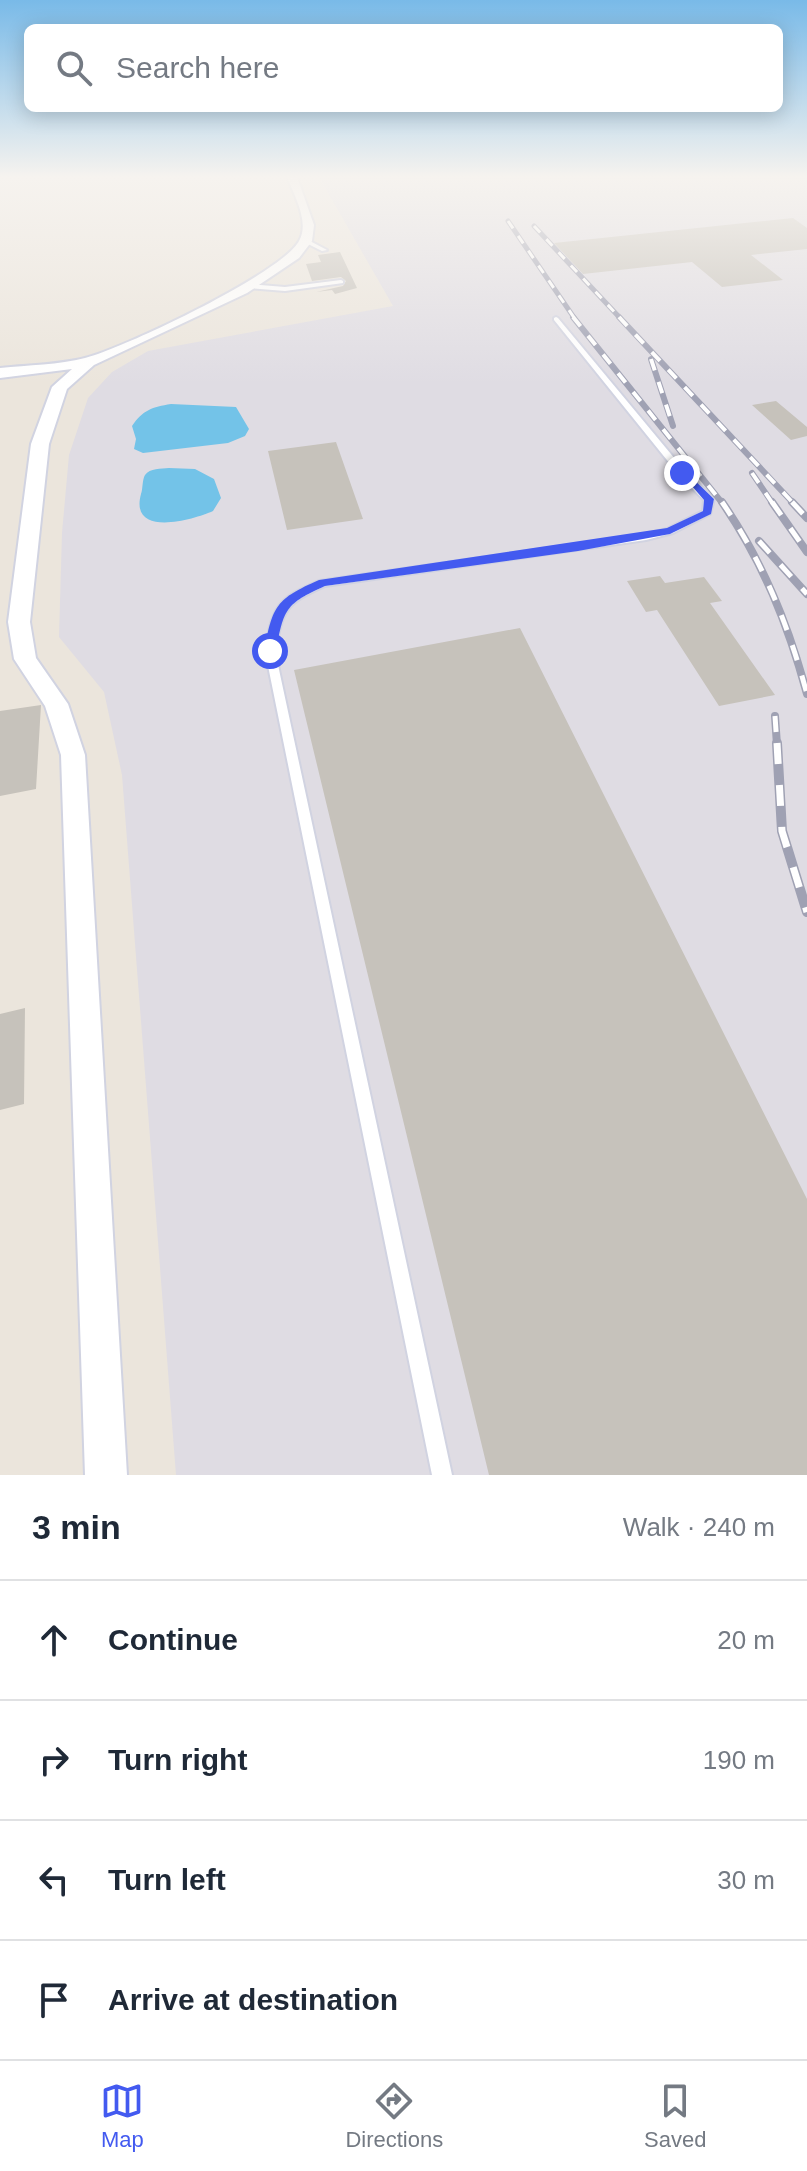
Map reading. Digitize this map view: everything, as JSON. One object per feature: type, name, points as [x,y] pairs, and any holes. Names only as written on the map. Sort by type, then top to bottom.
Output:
[{"type":"street","points":[[106,1475],[73,755],[56,704],[25,659],[19,622],[40,444],[60,387],[89,362],[249,286],[315,246]]},
{"type":"street","points":[[0,373],[89,362]]},
{"type":"lane","points":[[249,286],[285,289],[341,282]]},
{"type":"lane","points":[[442,1475],[270,651],[278,611],[292,596],[323,583],[646,537],[670,531],[707,512],[709,499],[682,473],[556,319]]},
{"type":"shaded area","points":[[358,246],[807,246],[807,1475],[176,1475],[122,775],[104,692],[59,637],[62,533],[69,455],[88,398],[112,372],[148,351],[393,306]]},
{"type":"water","points":[[158,406],[236,407],[249,429],[245,436],[228,443],[143,453],[134,449],[136,439],[132,426],[140,416]]},
{"type":"water","points":[[195,469],[214,479],[221,498],[213,511],[165,522],[144,516],[140,508],[145,475],[153,470]]},
{"type":"building","points":[[557,246],[807,246],[807,249],[751,255],[783,280],[722,287],[692,262],[583,274]]},
{"type":"building","points":[[340,252],[357,288],[335,294],[332,290],[316,292],[343,286],[346,281],[341,277],[312,281],[306,264],[321,262],[318,255]]},
{"type":"building","points":[[776,401],[807,427],[807,436],[791,440],[752,405]]},
{"type":"building","points":[[336,442],[363,519],[287,530],[268,451]]},
{"type":"building","points":[[660,576],[665,583],[704,577],[722,601],[710,603],[775,695],[719,706],[657,610],[646,612],[627,581]]},
{"type":"building","points":[[520,628],[807,1199],[807,1475],[489,1475],[294,670]]},
{"type":"building","points":[[41,705],[36,789],[0,796],[0,711]]},
{"type":"building","points":[[25,1008],[24,1104],[0,1110],[0,1014]]},
{"type":"railway","points":[[525,246],[575,319]]},
{"type":"railway","points":[[553,246],[621,319]]},
{"type":"railway","points":[[573,317],[723,504]]},
{"type":"railway","points":[[619,317],[794,504]]},
{"type":"railway","points":[[651,359],[673,426]]},
{"type":"railway","points":[[752,473],[773,504]]},
{"type":"railway","points":[[722,502],[750,547],[773,594],[807,694]]},
{"type":"railway","points":[[772,502],[807,552]]},
{"type":"railway","points":[[792,502],[807,518]]},
{"type":"railway","points":[[759,541],[807,594]]},
{"type":"railway","points":[[775,716],[777,745]]},
{"type":"railway","points":[[777,743],[782,831],[807,912]]},
{"type":"route","points":[[270,651],[278,611],[292,596],[323,583],[670,531],[707,512],[709,499],[682,473]]}]
